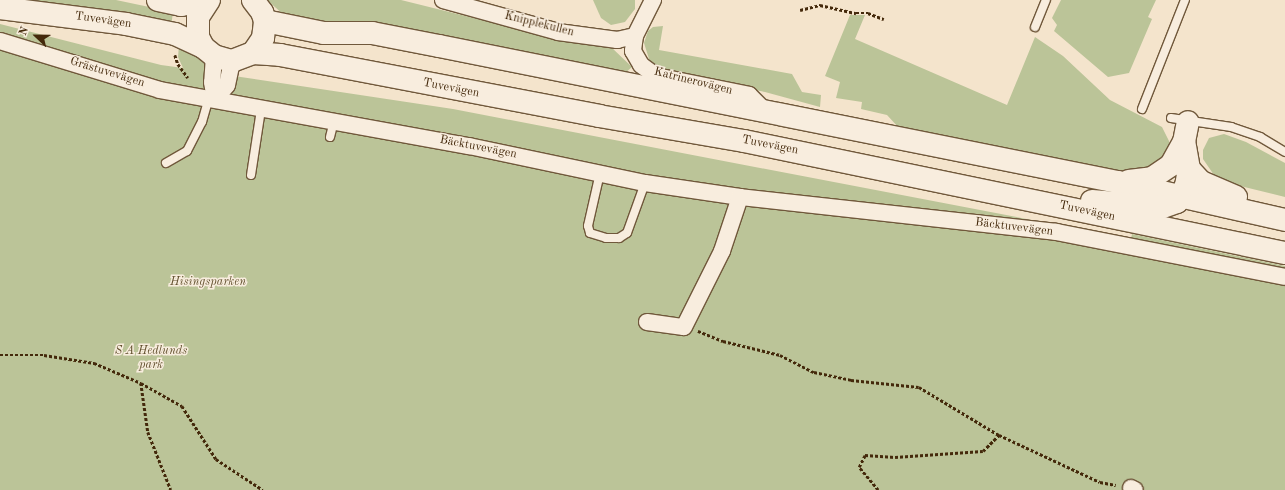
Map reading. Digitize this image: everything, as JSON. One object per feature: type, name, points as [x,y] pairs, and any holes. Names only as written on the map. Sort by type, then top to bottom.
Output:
[{"type":"main road","points":[[158,0],[181,5],[208,0]]},
{"type":"main road","points":[[208,0],[198,17],[196,27],[216,55]]},
{"type":"main road","points":[[253,0],[262,12],[265,21],[263,38],[253,53]]},
{"type":"main road","name":"Tuvevägen","points":[[0,8],[126,24],[175,34],[216,55],[253,53],[280,55],[592,115],[744,141],[1285,253]]},
{"type":"main road","points":[[265,21],[324,33],[372,33],[1118,182],[1285,220]]},
{"type":"main road","points":[[1118,182],[1152,178],[1162,172],[1170,165],[1181,127]]},
{"type":"main road","points":[[1074,209],[1094,200],[1163,207],[1177,202],[1182,196],[1189,169],[1181,127]]},
{"type":"main road","points":[[1189,169],[1200,182],[1216,190],[1285,210]]},
{"type":"street","name":"Knipplekullen","points":[[443,0],[578,36],[618,40],[635,36]]},
{"type":"street","name":"Katrinerovägen","points":[[653,0],[635,36],[633,51],[641,65],[649,72],[670,79],[749,95],[765,111]]},
{"type":"street","name":"Grästuvevägen","points":[[0,41],[160,90],[212,98]]},
{"type":"street","points":[[212,98],[212,82],[216,55]]},
{"type":"street","name":"Bäcktuvevägen","points":[[212,98],[260,110],[334,121],[645,183],[740,197],[1056,232],[1285,278]]},
{"type":"street","points":[[647,322],[684,327],[722,251],[740,197]]},
{"type":"lane","points":[[1036,27],[1046,0]]},
{"type":"lane","points":[[1142,109],[1186,0]]},
{"type":"lane","points":[[166,163],[187,151],[212,98]]},
{"type":"lane","points":[[251,175],[260,110]]},
{"type":"lane","points":[[330,137],[334,121]]},
{"type":"lane","points":[[1181,127],[1231,127],[1260,137],[1285,152]]},
{"type":"lane","points":[[600,173],[588,226],[590,233],[606,238],[619,238],[627,233],[645,183]]},
{"type":"path","points":[[800,10],[820,5],[856,14],[868,13],[884,19]]},
{"type":"path","points":[[684,327],[723,341],[780,355],[814,372],[851,380],[919,388],[999,435],[1100,482],[1133,489]]},
{"type":"path","points":[[0,356],[44,355],[94,363],[141,383],[182,406],[216,459],[263,490]]},
{"type":"path","points":[[141,383],[148,432],[172,490]]},
{"type":"path","points":[[878,490],[858,467],[865,455],[895,457],[983,451],[999,435]]},
{"type":"green space","points":[[0,0],[116,0],[173,12],[171,27]]},
{"type":"green space","points":[[267,0],[401,0],[574,43],[611,47],[632,67],[625,73],[333,28],[284,15]]},
{"type":"green space","points":[[593,0],[635,0],[635,9],[625,22],[611,25],[601,18]]},
{"type":"green space","points":[[1061,0],[1156,0],[1148,17],[1152,19],[1129,73],[1108,77],[1054,31],[1057,25],[1052,18]]},
{"type":"green space","points":[[850,15],[865,15],[855,39],[1007,105],[1035,37],[1063,56],[1110,100],[1162,127],[1169,141],[1170,148],[1156,166],[1122,172],[899,128],[887,115],[861,109],[862,102],[836,98],[840,82],[825,76]]},
{"type":"green space","name":"Hisingsparken","points":[[0,24],[161,65],[183,68],[178,57],[179,45],[204,60],[207,72],[453,109],[1131,239],[1132,234],[1285,266],[1285,490],[0,490]]},
{"type":"green space","points":[[663,26],[659,50],[792,74],[802,92],[821,95],[820,107],[765,92],[662,71],[650,62],[644,43],[648,31],[653,27]]},
{"type":"green space","points":[[1224,134],[1246,142],[1285,163],[1285,197],[1228,183],[1214,175],[1203,159],[1203,150],[1209,138]]},
{"type":"park label","name":"S A Hedlunds park","points":[[151,359]]}]
